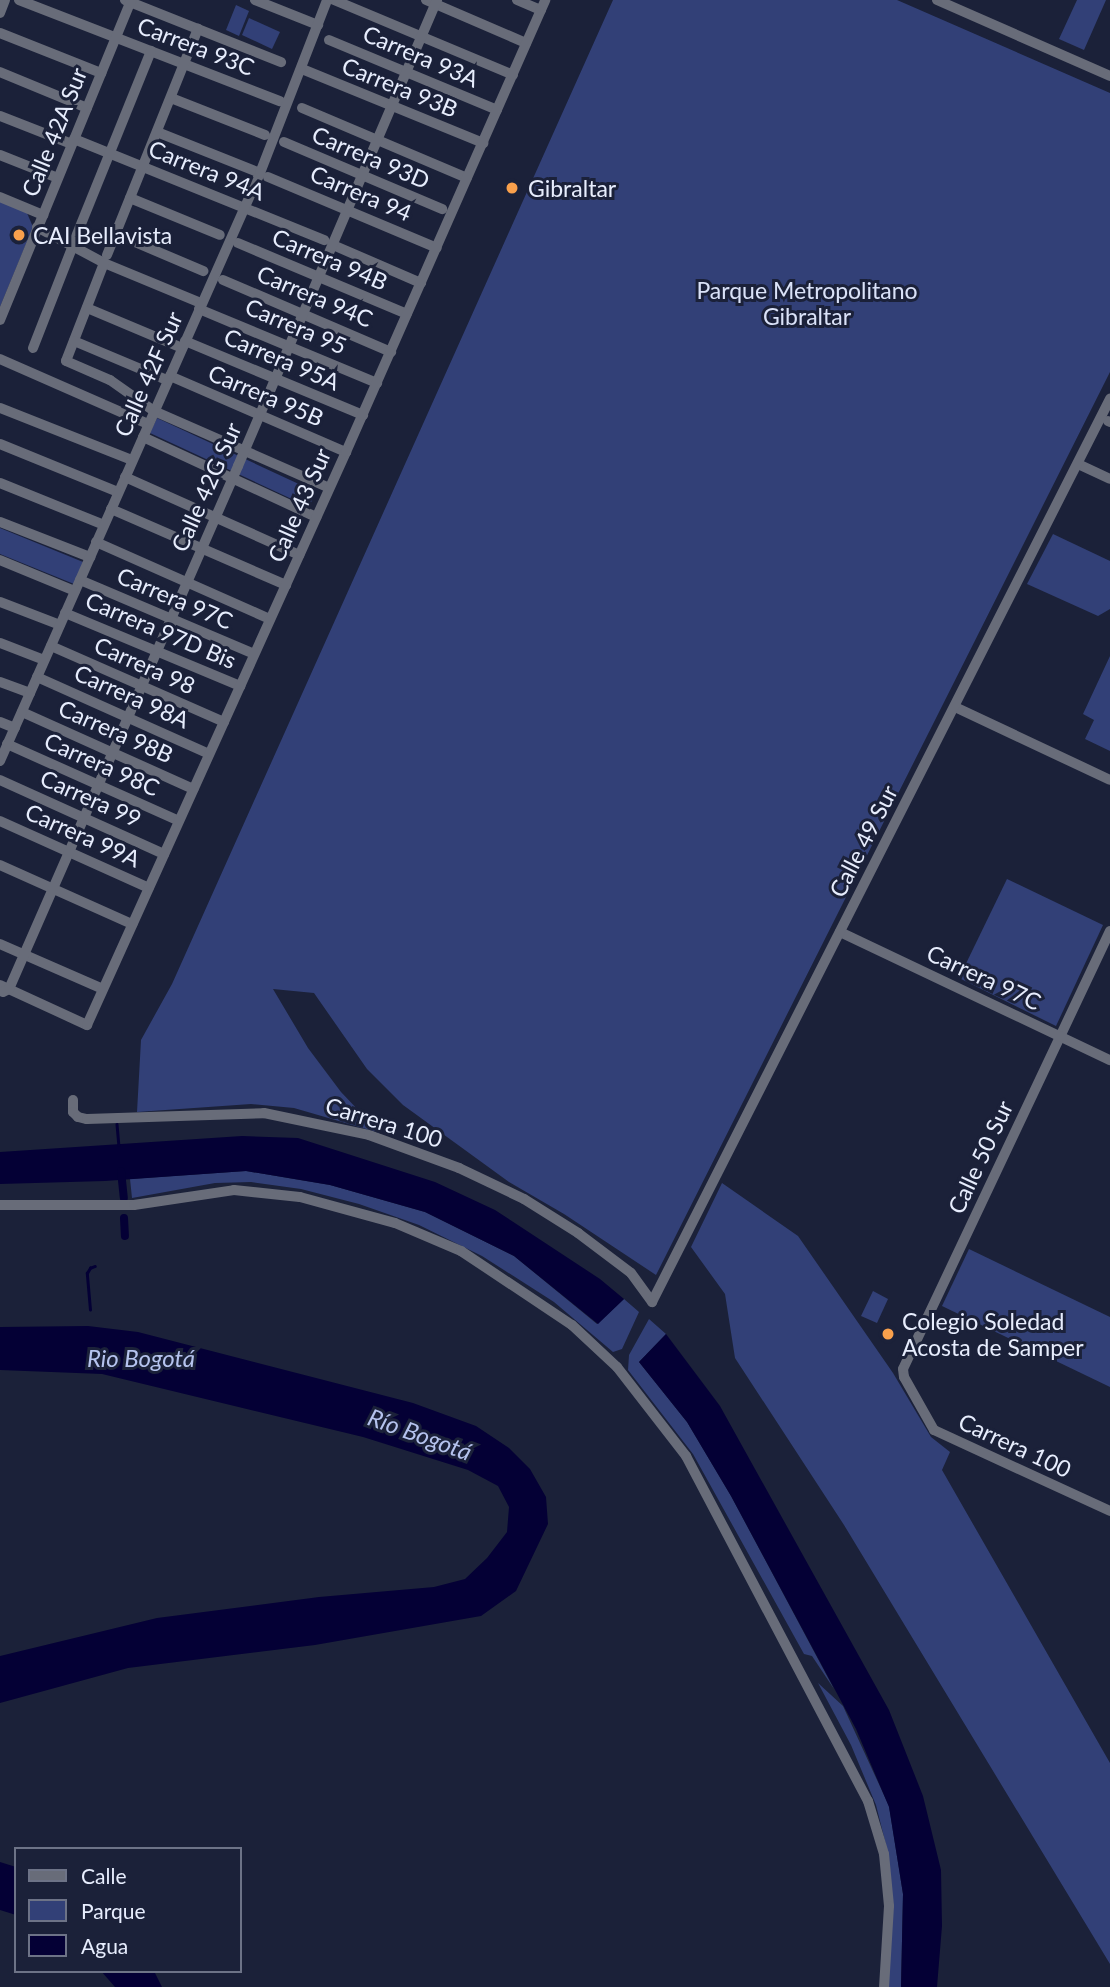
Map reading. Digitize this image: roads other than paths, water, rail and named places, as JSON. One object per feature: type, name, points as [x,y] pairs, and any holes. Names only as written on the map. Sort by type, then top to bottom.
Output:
[{"type":"street","points":[[0,13],[5,0]]},
{"type":"street","name":"Carrera 93C","points":[[19,0],[280,101]]},
{"type":"street","points":[[255,0],[318,25]]},
{"type":"street","name":"Calle 42F Sur","points":[[0,760],[244,208],[264,175],[327,0]]},
{"type":"street","points":[[334,0],[513,75]]},
{"type":"street","points":[[517,0],[543,5]]},
{"type":"street","points":[[937,0],[1110,76]]},
{"type":"street","points":[[129,1],[281,62]]},
{"type":"street","name":"Calle 42A Sur","points":[[0,320],[129,1]]},
{"type":"street","points":[[433,1],[526,43]]},
{"type":"street","name":"Calle 42G Sur","points":[[3,989],[24,954],[233,479],[319,278],[329,243],[348,211],[422,37],[433,1]]},
{"type":"street","name":"Calle 43 Sur","points":[[3,989],[87,1025],[363,415],[543,5]]},
{"type":"street","points":[[198,29],[66,361],[110,380],[154,411],[329,488]]},
{"type":"street","points":[[0,33],[101,73]]},
{"type":"street","name":"Carrera 93A","points":[[329,40],[497,110]]},
{"type":"street","points":[[33,348],[151,51]]},
{"type":"street","name":"Carrera 93B","points":[[302,69],[482,143]]},
{"type":"street","points":[[0,72],[87,107]]},
{"type":"street","points":[[171,98],[265,135]]},
{"type":"street","points":[[302,108],[467,178]]},
{"type":"street","name":"Carrera 94A","points":[[0,116],[109,153],[421,283]]},
{"type":"street","name":"Carrera 94","points":[[157,132],[436,248]]},
{"type":"street","name":"Carrera 93D","points":[[284,142],[442,209]]},
{"type":"street","points":[[0,155],[58,178]]},
{"type":"street","points":[[0,197],[43,215]]},
{"type":"street","points":[[130,198],[220,235]]},
{"type":"street","name":"Carrera 95","points":[[37,227],[200,306],[377,383]]},
{"type":"street","points":[[116,234],[203,271]]},
{"type":"street","name":"Carrera 94B","points":[[238,243],[407,314]]},
{"type":"street","name":"Carrera 94C","points":[[223,280],[391,352]]},
{"type":"street","name":"Carrera 95A","points":[[87,308],[363,415]]},
{"type":"street","name":"Carrera 95B","points":[[74,341],[346,452]]},
{"type":"street","points":[[0,359],[148,424]]},
{"type":"street","name":"Calle 49 Sur","points":[[652,1302],[1110,399]]},
{"type":"street","points":[[0,408],[132,460]]},
{"type":"street","points":[[143,437],[316,517]]},
{"type":"street","points":[[0,444],[118,492]]},
{"type":"street","points":[[1077,464],[1110,479]]},
{"type":"street","points":[[125,477],[299,555]]},
{"type":"street","points":[[0,483],[104,526]]},
{"type":"street","points":[[111,509],[286,585]]},
{"type":"street","points":[[0,522],[90,557]]},
{"type":"street","points":[[96,542],[270,619]]},
{"type":"street","points":[[0,560],[75,591]]},
{"type":"street","name":"Carrera 97C","points":[[80,580],[254,654]]},
{"type":"street","points":[[0,602],[60,625]]},
{"type":"street","name":"Carrera 97D Bis","points":[[65,613],[240,687]]},
{"type":"street","points":[[0,643],[44,660]]},
{"type":"street","name":"Carrera 98","points":[[51,646],[223,722]]},
{"type":"street","name":"Carrera 98A","points":[[37,677],[209,754]]},
{"type":"street","points":[[0,682],[30,693]]},
{"type":"street","points":[[955,707],[1110,780]]},
{"type":"street","name":"Carrera 98B","points":[[22,712],[193,789]]},
{"type":"street","points":[[0,722],[15,728]]},
{"type":"street","name":"Carrera 98C","points":[[7,744],[179,821]]},
{"type":"street","name":"Carrera 99","points":[[0,780],[164,854]]},
{"type":"street","name":"Carrera 99A","points":[[0,821],[149,888]]},
{"type":"street","points":[[0,865],[132,924]]},
{"type":"street","name":"Calle 50 Sur","points":[[917,1401],[903,1369],[1110,931]]},
{"type":"street","name":"Carrera 97C","points":[[840,932],[1110,1060]]},
{"type":"street","points":[[0,944],[103,989]]},
{"type":"street","name":"Carrera 100","points":[[73,1100],[73,1112],[78,1117],[87,1119],[264,1113],[369,1135],[459,1168],[524,1199],[578,1233],[631,1273],[652,1302]]},
{"type":"street","points":[[0,1205],[134,1205],[234,1189],[300,1197],[395,1223],[461,1251],[572,1325],[617,1367],[686,1456],[868,1801],[884,1854],[887,1893],[884,1987]]},
{"type":"street","name":"Carrera 100","points":[[917,1401],[930,1424],[939,1433],[1108,1506]]},
{"type":"water","points":[[242,1136],[298,1138],[435,1182],[495,1210],[600,1279],[624,1299],[598,1324],[514,1256],[425,1212],[330,1185],[246,1171],[105,1181],[0,1184],[0,1152]]},
{"type":"water","name":"Rio Bogotá","points":[[88,1326],[138,1332],[413,1403],[476,1426],[509,1448],[530,1469],[546,1497],[548,1524],[516,1591],[481,1616],[315,1645],[128,1668],[0,1703],[0,1656],[157,1618],[319,1597],[434,1587],[465,1579],[487,1558],[507,1532],[509,1507],[498,1486],[468,1470],[363,1437],[102,1374],[0,1370],[0,1327]]},
{"type":"water","points":[[666,1334],[720,1406],[889,1710],[923,1796],[941,1870],[942,1926],[937,1987],[901,1987],[903,1894],[889,1807],[856,1729],[731,1496],[687,1422],[639,1362]]},
{"type":"water","points":[[0,1862],[14,1866],[14,1914],[0,1910]]},
{"type":"water","points":[[103,1973],[155,1973],[162,1987],[115,1987]]},
{"type":"waterway","points":[[117,1124],[119,1145]]},
{"type":"waterway","points":[[121,1171],[124,1198]]},
{"type":"waterway","points":[[124,1218],[125,1236]]},
{"type":"waterway","points":[[90,1310],[87,1273],[95,1266]]},
{"type":"place","name":"Gibraltar","points":[[512,188]]},
{"type":"place","name":"CAI Bellavista","points":[[19,235]]},
{"type":"place","name":"Colegio Soledad Acosta de Samper","points":[[888,1334]]},
{"type":"park label","name":"Parque Metropolitano Gibraltar","points":[[807,303]]},
{"type":"water label","name":"Río Bogotá","points":[[420,1434]]}]
